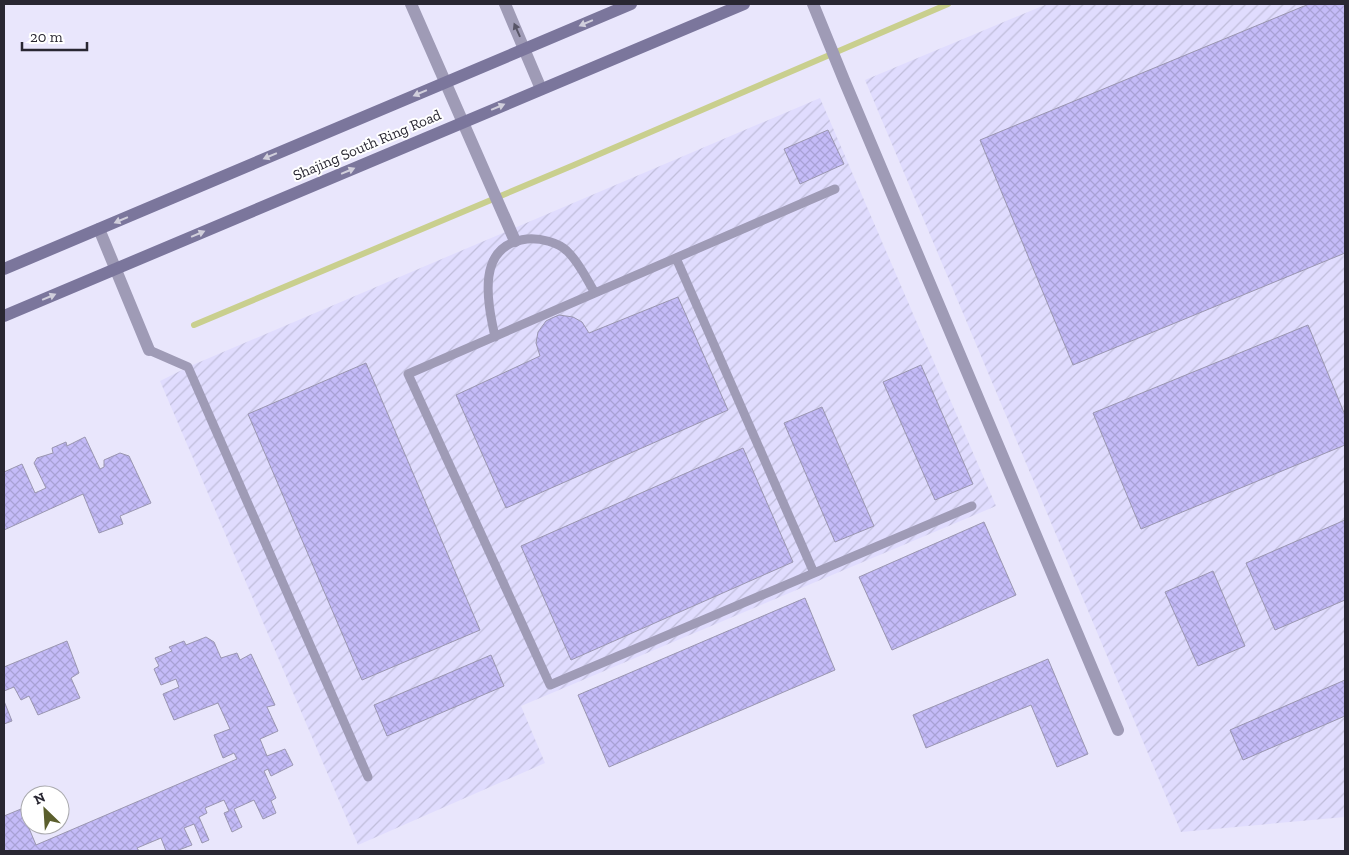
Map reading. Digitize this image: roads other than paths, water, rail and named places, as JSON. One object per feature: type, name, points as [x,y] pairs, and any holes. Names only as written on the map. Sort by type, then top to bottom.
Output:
[{"type":"main road","name":"Shajing South Ring Road","points":[[4,269],[631,4]]},
{"type":"main road","name":"Shajing South Ring Road","points":[[4,316],[744,4]]},
{"type":"street","points":[[411,4],[515,241]]},
{"type":"street","points":[[505,4],[542,89]]},
{"type":"street","points":[[813,4],[1118,730]]},
{"type":"street","points":[[99,229],[149,350]]},
{"type":"lane","points":[[835,189],[408,374],[550,685],[972,506]]},
{"type":"lane","points":[[495,337],[488,305],[490,268],[500,250],[515,241],[531,239],[552,242],[567,251],[595,293]]},
{"type":"lane","points":[[676,258],[814,573]]},
{"type":"lane","points":[[149,350],[188,367],[368,777]]},
{"type":"waterway","points":[[194,325],[574,165],[948,4]]}]
